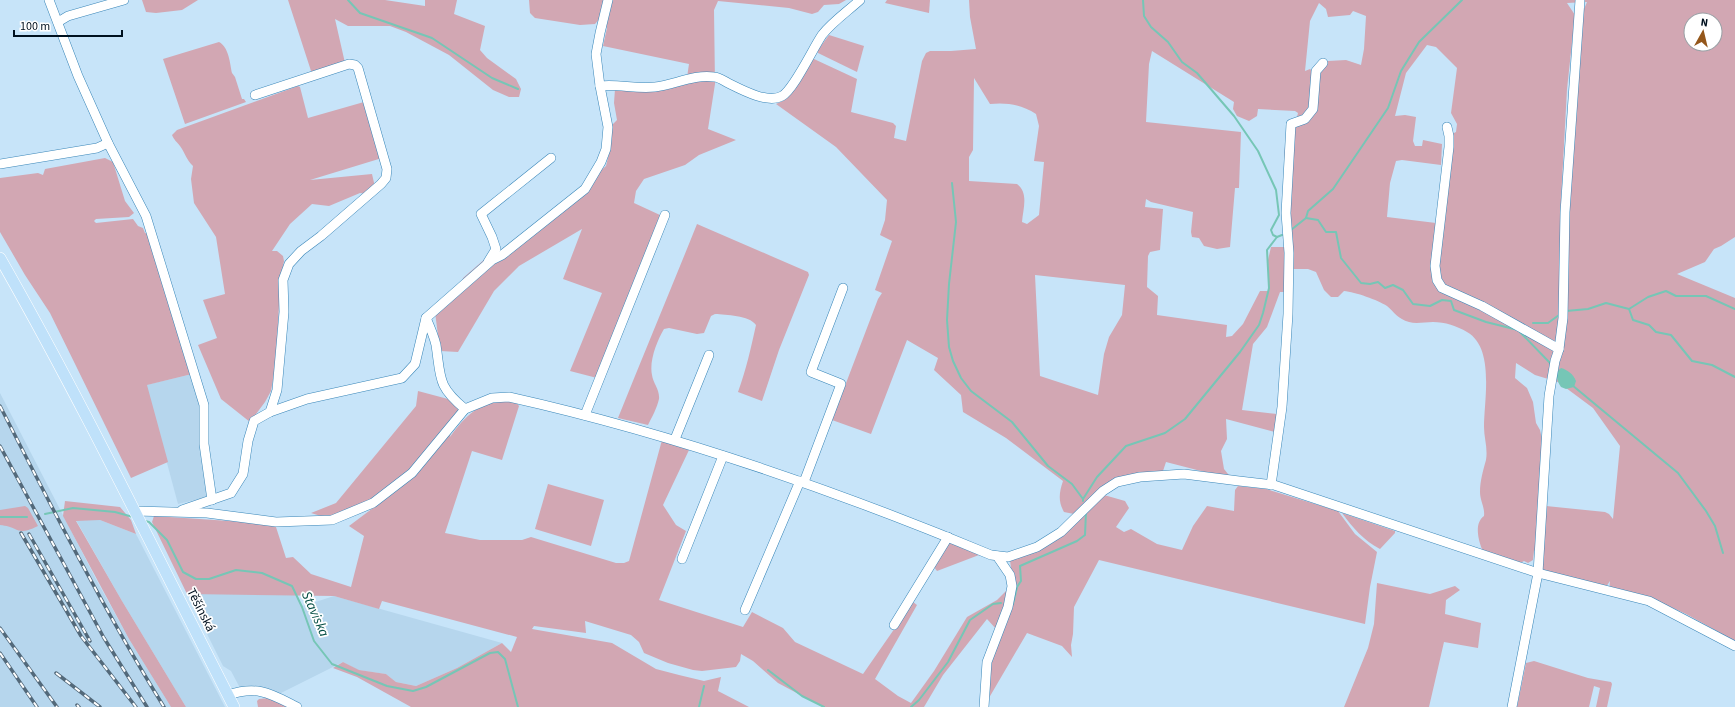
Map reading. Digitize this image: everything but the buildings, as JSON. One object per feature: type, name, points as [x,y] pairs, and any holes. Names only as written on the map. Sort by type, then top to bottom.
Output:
[{"type":"main road","name":"Těšínská","points":[[0,258],[61,366],[136,511],[234,707]]},
{"type":"street","points":[[49,0],[78,76],[108,143],[146,216],[204,405],[204,444],[212,500]]},
{"type":"street","points":[[58,22],[68,16],[124,0]]},
{"type":"street","points":[[176,512],[231,493],[243,474],[248,442],[254,421],[270,412],[307,398],[402,378],[415,364],[426,318],[487,265],[502,255],[585,189],[601,162],[606,149],[608,127],[600,86],[596,54],[608,0]]},
{"type":"street","points":[[600,86],[613,84],[637,87],[655,87],[698,77],[715,76],[741,89],[770,100],[781,97],[789,91],[810,54],[824,34],[860,0]]},
{"type":"street","points":[[1512,707],[1538,573],[1550,388],[1559,349],[1563,318],[1565,212],[1580,0]]},
{"type":"street","points":[[1271,485],[1282,407],[1288,314],[1289,253],[1286,213],[1291,124],[1305,119],[1313,109],[1316,71],[1323,63]]},
{"type":"street","points":[[255,95],[349,64],[355,65],[358,68],[387,169],[386,178],[381,184],[288,264],[282,280],[284,312],[277,390],[270,412]]},
{"type":"street","points":[[1447,127],[1449,147],[1435,266],[1437,280],[1442,288],[1482,306],[1559,349]]},
{"type":"street","points":[[0,164],[97,148],[108,143]]},
{"type":"street","points":[[487,265],[496,250],[492,236],[481,214],[551,158]]},
{"type":"street","points":[[585,415],[665,215]]},
{"type":"street","points":[[745,610],[802,481],[841,384],[811,372],[843,288]]},
{"type":"street","points":[[426,318],[436,343],[439,372],[444,389],[465,410]]},
{"type":"street","points":[[675,439],[709,355]]},
{"type":"street","points":[[136,511],[207,513],[276,522],[332,520],[373,503],[412,473],[465,410],[492,398],[510,397],[675,439],[802,481],[991,555],[997,556],[1008,557],[1037,547],[1061,532],[1103,491],[1117,482],[1140,477],[1184,474],[1271,485],[1538,573],[1649,601],[1735,646]]},
{"type":"street","points":[[682,559],[724,456]]},
{"type":"street","points":[[894,625],[948,537]]},
{"type":"street","points":[[984,707],[987,662],[1008,608],[1012,586],[1010,575],[997,556]]},
{"type":"street","points":[[228,695],[256,690],[272,695],[297,707]]},
{"type":"shaded area","points":[[142,0],[198,0],[182,10],[156,13],[146,12]]},
{"type":"shaded area","points":[[288,0],[385,0],[425,6],[425,0],[457,0],[454,14],[485,26],[480,50],[487,58],[516,79],[521,89],[519,97],[509,97],[493,90],[449,55],[406,32],[390,26],[348,26],[335,19],[345,63],[312,74]]},
{"type":"shaded area","points":[[529,0],[846,0],[839,4],[824,5],[818,12],[812,14],[789,8],[718,1],[714,10],[715,84],[708,129],[736,140],[699,155],[685,165],[644,179],[636,191],[634,203],[660,215],[597,378],[570,371],[602,293],[563,279],[582,229],[519,266],[494,291],[458,352],[440,351],[435,312],[460,288],[463,278],[486,258],[503,257],[606,166],[611,145],[612,125],[617,120],[614,103],[615,89],[651,92],[686,84],[689,64],[603,46],[607,28],[601,17],[595,24],[580,25],[535,18],[530,13]]},
{"type":"shaded area","points":[[887,0],[930,0],[929,13],[885,3]]},
{"type":"shaded area","points":[[969,0],[1735,0],[1735,237],[1714,249],[1705,262],[1677,274],[1735,298],[1735,641],[1686,614],[1653,599],[1609,590],[1610,581],[1606,587],[1600,588],[1542,571],[1544,508],[1546,506],[1605,512],[1613,519],[1620,446],[1593,408],[1558,382],[1535,375],[1516,363],[1515,378],[1527,388],[1533,402],[1536,423],[1540,430],[1542,439],[1536,550],[1534,551],[1533,560],[1528,563],[1524,561],[1518,564],[1484,554],[1480,545],[1478,529],[1481,519],[1484,516],[1480,492],[1481,480],[1486,460],[1484,427],[1486,375],[1485,362],[1476,340],[1467,332],[1455,326],[1437,322],[1415,323],[1405,321],[1387,306],[1360,295],[1344,291],[1338,297],[1331,297],[1324,290],[1316,272],[1308,269],[1287,269],[1285,292],[1280,292],[1267,327],[1253,344],[1242,410],[1277,414],[1275,432],[1226,419],[1227,439],[1221,451],[1224,469],[1232,479],[1166,462],[1163,471],[1126,477],[1113,481],[1098,491],[1074,514],[1064,512],[1060,497],[1063,481],[1006,438],[963,412],[961,395],[934,370],[938,358],[907,340],[871,434],[832,420],[878,299],[882,293],[875,290],[892,241],[880,235],[885,220],[887,200],[836,147],[776,104],[786,99],[794,89],[803,70],[810,61],[814,59],[857,79],[851,112],[893,123],[896,126],[894,138],[906,141],[922,61],[926,53],[930,51],[976,49],[970,17]],"holes":[[[1587,2],[1581,16],[1576,121],[1567,210],[1569,214],[1560,219],[1567,89],[1575,15],[1567,3]],[[1319,3],[1326,9],[1328,17],[1350,15],[1353,11],[1366,16],[1364,49],[1361,65],[1346,60],[1328,61],[1325,63],[1320,70],[1318,77],[1312,114],[1306,121],[1287,126],[1284,157],[1288,247],[1271,247],[1268,260],[1269,291],[1260,291],[1243,324],[1232,336],[1226,337],[1227,325],[1157,315],[1158,296],[1147,287],[1148,256],[1150,252],[1160,250],[1163,209],[1145,207],[1146,199],[1151,202],[1193,212],[1192,237],[1199,238],[1204,246],[1217,249],[1230,247],[1235,188],[1239,188],[1241,132],[1146,122],[1149,64],[1152,51],[1234,102],[1233,109],[1237,116],[1249,121],[1257,116],[1258,109],[1295,111],[1298,113],[1297,117],[1302,117],[1310,107],[1315,73],[1310,69],[1305,71],[1310,21]],[[1427,45],[1436,47],[1457,68],[1451,113],[1457,124],[1456,132],[1450,135],[1437,257],[1437,271],[1433,269],[1436,223],[1387,217],[1390,183],[1396,161],[1402,160],[1441,165],[1442,144],[1423,140],[1422,146],[1415,146],[1413,141],[1416,117],[1405,115],[1395,116],[1406,73]],[[974,78],[990,104],[1002,103],[1014,105],[1025,108],[1036,114],[1039,126],[1034,161],[1044,162],[1039,215],[1027,224],[1022,222],[1024,197],[1021,188],[1017,184],[969,181],[969,157],[973,150]],[[1035,275],[1125,285],[1122,315],[1109,337],[1104,354],[1098,395],[1040,376]]]},
{"type":"shaded area","points":[[829,35],[864,46],[857,72],[818,53],[818,50]]},
{"type":"shaded area","points":[[219,42],[227,52],[232,73],[235,77],[242,99],[246,102],[185,124],[163,59]]},
{"type":"shaded area","points":[[298,86],[300,87],[308,118],[364,102],[382,158],[310,180],[372,174],[375,187],[366,194],[360,193],[329,206],[312,204],[290,224],[272,251],[277,251],[283,256],[284,261],[280,286],[276,363],[271,391],[265,402],[250,422],[221,399],[198,345],[217,338],[203,300],[225,294],[216,237],[194,203],[191,179],[193,166],[172,135],[177,130]]},
{"type":"shaded area","points":[[105,158],[113,162],[125,201],[134,213],[129,217],[96,219],[94,221],[96,223],[133,219],[138,226],[143,228],[145,233],[149,234],[192,374],[147,385],[168,462],[131,478],[50,313],[25,275],[0,232],[0,178],[38,173],[43,175],[45,169]]},
{"type":"shaded area","points":[[697,224],[808,272],[809,275],[779,350],[762,401],[738,392],[746,367],[756,325],[743,317],[715,314],[711,316],[704,333],[697,334],[669,328],[664,329],[656,345],[651,369],[659,399],[648,425],[618,418],[677,273]]},
{"type":"shaded area","points":[[1561,368],[1572,374],[1576,381],[1574,387],[1566,389],[1561,387],[1557,380],[1557,372]]},
{"type":"shaded area","points":[[192,374],[201,407],[208,497],[178,504],[146,385]]},
{"type":"shaded area","points":[[418,391],[448,399],[460,409],[453,421],[450,437],[456,428],[477,409],[495,402],[505,401],[516,402],[519,406],[502,460],[472,451],[445,533],[480,540],[522,540],[531,537],[616,563],[624,563],[629,561],[662,440],[689,450],[663,505],[676,525],[686,531],[659,600],[743,627],[752,612],[783,628],[795,642],[863,674],[913,602],[917,605],[875,679],[898,696],[911,703],[934,671],[967,617],[997,600],[1010,587],[1012,576],[1010,560],[1038,548],[1104,495],[1125,501],[1129,508],[1116,527],[1124,532],[1131,529],[1157,544],[1182,550],[1193,526],[1207,506],[1234,511],[1235,490],[1238,486],[1266,489],[1338,511],[1355,534],[1377,552],[1365,624],[1099,560],[1074,607],[1071,645],[1072,657],[1062,646],[1027,633],[986,703],[986,680],[997,630],[987,619],[943,675],[924,707],[823,707],[778,683],[753,661],[741,654],[740,661],[736,667],[702,671],[693,670],[668,663],[644,653],[639,642],[631,635],[585,621],[586,633],[534,626],[532,629],[612,643],[656,669],[679,675],[704,681],[721,677],[718,691],[749,707],[411,707],[357,677],[333,668],[343,662],[359,670],[386,674],[396,682],[416,686],[457,668],[502,643],[511,652],[517,637],[382,601],[379,609],[334,596],[187,594],[152,522],[154,516],[275,524],[286,558],[293,557],[311,574],[351,587],[364,536],[349,526],[373,508],[324,517],[311,513],[336,503],[416,406]]},
{"type":"shaded area","points":[[0,393],[98,583],[129,639],[171,707],[0,707]]},
{"type":"shaded area","points":[[548,484],[604,500],[591,546],[535,529]]},
{"type":"shaded area","points":[[65,501],[120,507],[131,520],[136,534],[100,520],[76,521],[186,707],[171,707],[129,639],[63,516]]},
{"type":"shaded area","points":[[25,506],[28,508],[38,526],[21,531],[0,525],[0,510]]},
{"type":"shaded area","points":[[1342,513],[1395,531],[1395,533],[1380,549],[1368,542],[1350,524]]},
{"type":"shaded area","points":[[76,520],[100,520],[136,534],[225,707],[186,707],[122,601]]},
{"type":"shaded area","points":[[950,541],[979,555],[937,571],[934,567]]},
{"type":"shaded area","points":[[236,571],[289,587],[303,606],[334,596],[502,643],[457,668],[416,686],[396,682],[386,674],[358,670],[343,662],[279,694],[240,688],[231,671],[223,666],[187,594]]},
{"type":"shaded area","points":[[1377,583],[1430,594],[1455,586],[1460,590],[1446,600],[1445,614],[1481,623],[1478,648],[1444,642],[1429,707],[1344,707],[1368,648],[1374,624]]},
{"type":"shaded area","points":[[1534,661],[1588,678],[1611,682],[1612,684],[1607,707],[1596,707],[1600,688],[1594,686],[1589,707],[1517,707],[1526,663]]},
{"type":"shaded area","points":[[269,698],[290,707],[258,707],[257,701],[259,699]]},
{"type":"waterway","points":[[348,0],[360,13],[432,38],[492,78],[518,89]]},
{"type":"waterway","points":[[1143,0],[1144,16],[1151,27],[1168,42],[1182,62],[1197,73],[1234,116],[1258,151],[1276,190],[1279,215],[1271,230],[1273,235],[1277,237]]},
{"type":"waterway","points":[[1291,230],[1306,218],[1308,211],[1333,189],[1388,108],[1401,71],[1419,42],[1462,0]]},
{"type":"waterway","points":[[952,183],[956,222],[949,284],[947,320],[949,347],[953,361],[961,378],[971,391],[1012,422],[1048,466],[1072,484],[1083,499]]},
{"type":"waterway","points":[[1306,218],[1318,220],[1326,232],[1336,232],[1341,258],[1361,283],[1370,284],[1378,282],[1385,288],[1393,285],[1403,290],[1413,304],[1430,306],[1442,300],[1451,301],[1454,310],[1486,322],[1518,330],[1552,365]]},
{"type":"waterway","points":[[1083,501],[1097,477],[1126,446],[1165,433],[1185,419],[1240,352],[1259,325],[1263,313],[1269,288],[1267,250],[1277,237],[1282,235]]},
{"type":"waterway","points":[[1629,309],[1648,297],[1666,291],[1676,296],[1706,296],[1735,309]]},
{"type":"waterway","points":[[1566,311],[1588,309],[1606,303],[1629,309],[1633,320],[1649,325],[1656,332],[1671,335],[1692,361],[1712,365],[1735,377]]},
{"type":"waterway","points":[[1533,323],[1548,323],[1559,315]]},
{"type":"waterway","points":[[1572,385],[1678,473],[1706,511],[1715,526],[1723,553]]},
{"type":"waterway","name":"Staviska","points":[[45,514],[73,508],[115,512],[133,517]]},
{"type":"waterway","points":[[1013,604],[1017,587],[1021,581],[1020,566],[1077,541],[1085,535],[1086,512]]},
{"type":"waterway","name":"Staviska","points":[[0,517],[27,517]]},
{"type":"waterway","name":"Staviska","points":[[145,521],[149,522],[167,540],[183,572],[196,579],[209,579],[236,570],[262,573],[292,586],[302,607],[314,641],[332,664],[387,686],[413,691],[426,687],[490,653],[498,652],[505,659],[518,707]]},
{"type":"waterway","points":[[911,707],[919,700],[948,662],[970,620],[993,604],[1001,603]]},
{"type":"waterway","points":[[768,670],[802,696],[824,707]]},
{"type":"waterway","points":[[699,707],[704,686]]},
{"type":"railway","points":[[0,406],[99,596],[164,707]]},
{"type":"railway","points":[[0,446],[104,638],[147,707]]},
{"type":"railway","points":[[21,533],[81,636],[136,707]]},
{"type":"railway","points":[[29,534],[90,641]]},
{"type":"railway","points":[[0,628],[57,707]]},
{"type":"railway","points":[[0,653],[37,707]]},
{"type":"railway","points":[[56,673],[100,707]]}]
